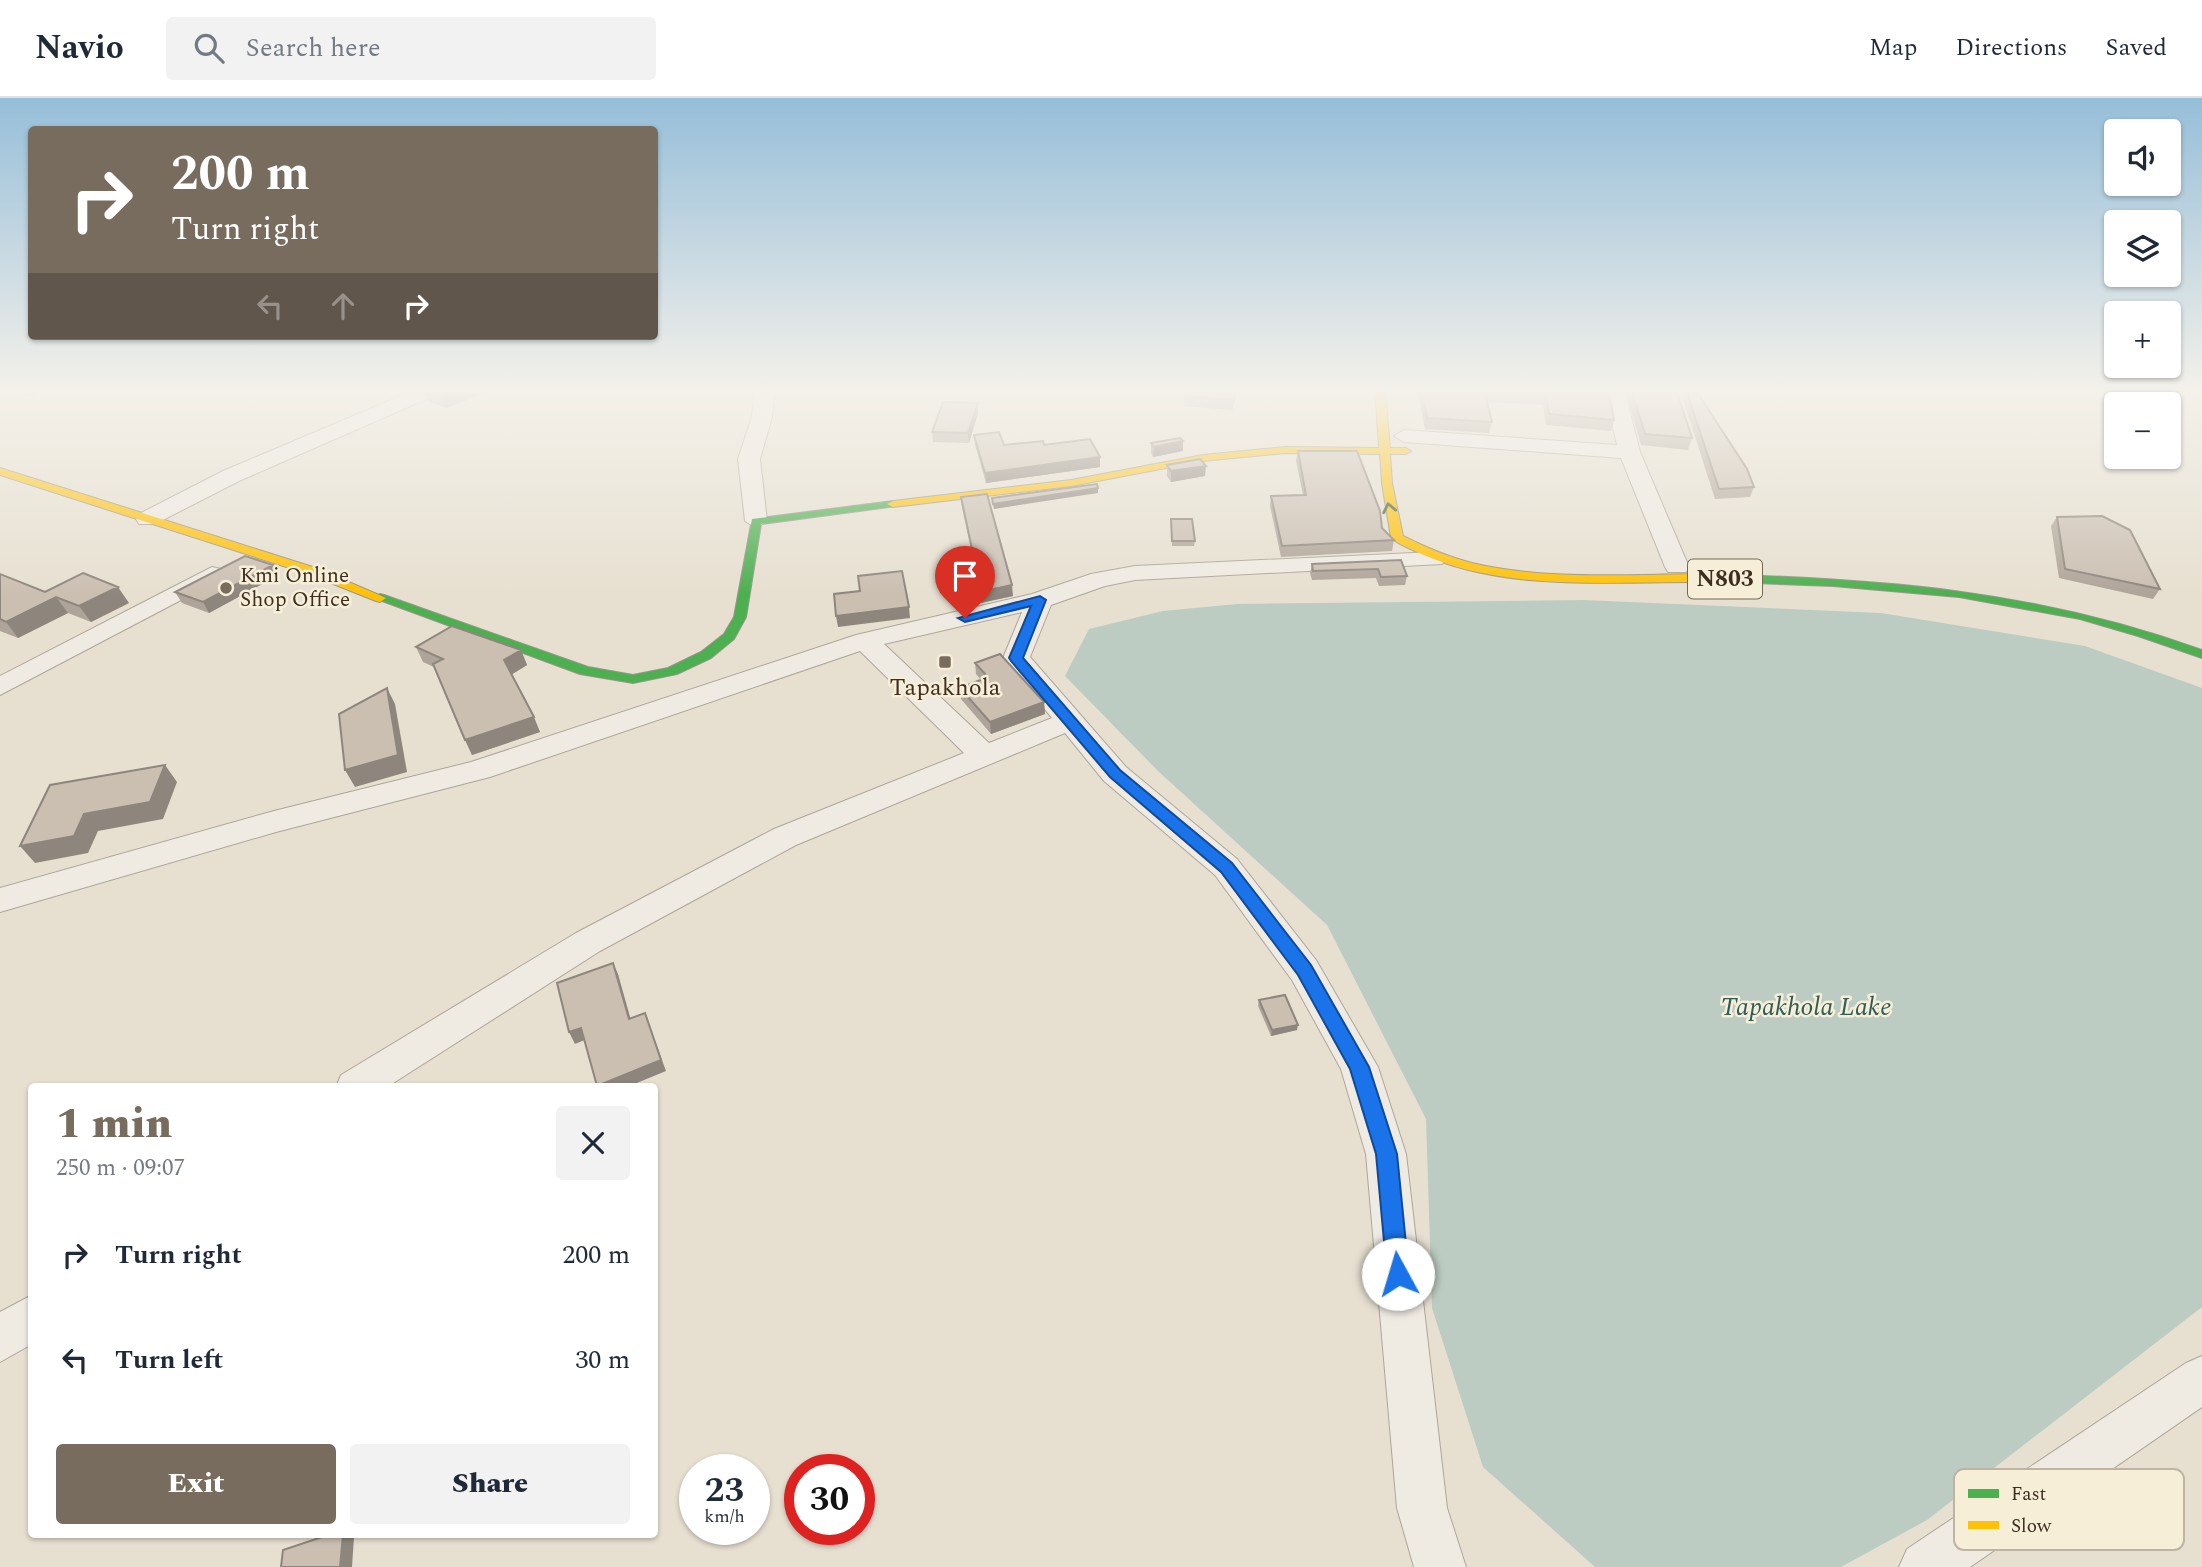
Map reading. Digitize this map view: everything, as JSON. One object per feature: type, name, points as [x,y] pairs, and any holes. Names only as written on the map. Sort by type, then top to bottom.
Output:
[{"type":"main road","points":[[0,471],[254,552],[585,671],[633,679],[672,671],[706,655],[729,636],[740,617],[756,520],[1071,483],[1208,458]]},
{"type":"main road","name":"N803","points":[[1387,458],[1387,503],[1397,538],[1434,559],[1453,565],[1551,575],[1858,583],[1966,589],[2117,624],[2202,654]]},
{"type":"main road","name":"N803","points":[[1405,490],[1405,503],[1418,536],[1432,544],[1491,560],[1852,572],[2118,614],[2202,643]]},
{"type":"street","points":[[147,519],[274,458]]},
{"type":"street","points":[[749,458],[756,520]]},
{"type":"street","points":[[1631,458],[1677,567]]},
{"type":"street","points":[[0,687],[254,552]]},
{"type":"street","points":[[0,900],[274,822],[479,770],[865,641],[1040,600],[1100,579],[1135,573],[1434,559]]},
{"type":"street","points":[[1040,600],[1016,658],[1115,774],[1226,867],[1304,970],[1359,1067],[1387,1154],[1422,1508],[1440,1567]]},
{"type":"street","points":[[865,641],[984,755]]},
{"type":"street","points":[[361,1083],[588,942],[721,871],[808,827],[1068,722]]},
{"type":"street","points":[[0,1339],[28,1320]]},
{"type":"street","points":[[2069,1469],[2202,1378]]},
{"type":"street","points":[[1925,1567],[1954,1547]]},
{"type":"water","name":"Tapakhola Lake","points":[[1583,600],[1881,613],[2085,646],[2202,688],[2202,1307],[1993,1469],[1954,1469],[1954,1499],[1927,1520],[1841,1567],[1595,1567],[1483,1467],[1432,1308],[1426,1119],[1327,925],[1158,771],[1065,676],[1089,629],[1163,611],[1237,604]]},
{"type":"building","points":[[981,458],[1096,458],[985,473]]},
{"type":"building","points":[[1299,458],[1360,458],[1380,511],[1382,528],[1394,540],[1282,546],[1271,496],[1306,495]]},
{"type":"building","points":[[1709,458],[1740,458],[1754,487],[1719,489]]},
{"type":"building","points":[[1200,459],[1206,466],[1171,471],[1167,465]]},
{"type":"building","points":[[1097,484],[1098,488],[993,504],[992,498]]},
{"type":"building","points":[[987,494],[1012,585],[975,593],[967,549],[972,549],[961,497]]},
{"type":"building","points":[[2102,516],[2130,530],[2160,589],[2065,569],[2057,517]]},
{"type":"building","points":[[1171,519],[1192,519],[1195,541],[1172,541]]},
{"type":"building","points":[[245,556],[273,565],[203,602],[175,592]]},
{"type":"building","points":[[1401,560],[1407,576],[1381,577],[1378,569],[1313,571],[1312,564]]},
{"type":"building","points":[[902,571],[909,607],[836,616],[834,594],[860,591],[858,576]]},
{"type":"building","points":[[83,573],[118,587],[79,606],[56,597],[6,622],[0,619],[0,574],[45,592]]},
{"type":"building","points":[[452,626],[521,650],[504,660],[534,717],[465,740],[433,664],[443,659],[416,647]]},
{"type":"building","points":[[1000,654],[1044,702],[990,722],[960,688],[988,677],[975,663]]},
{"type":"building","points":[[387,688],[398,755],[345,770],[339,714]]},
{"type":"building","points":[[165,765],[150,802],[84,814],[74,836],[20,846],[50,785]]},
{"type":"building","points":[[613,963],[629,1019],[645,1013],[661,1060],[604,1083],[596,1083],[581,1028],[569,1032],[557,983]]},
{"type":"building","points":[[1285,995],[1298,1025],[1272,1030],[1259,1000]]},
{"type":"building","points":[[319,1538],[343,1538],[340,1567],[281,1567],[283,1550]]},
{"type":"traffic: fast","points":[[380,598],[585,671],[633,679],[672,671],[706,655],[729,636],[740,617],[756,521],[893,504]]},
{"type":"traffic: fast","points":[[1707,578],[1833,582],[1959,593],[2082,616],[2202,654]]},
{"type":"traffic: slow","points":[[893,504],[1071,483],[1208,458]]},
{"type":"traffic: slow","points":[[1385,458],[1397,538],[1433,555],[1470,566],[1548,577],[1707,578]]},
{"type":"traffic: slow","points":[[0,471],[312,571],[380,598]]},
{"type":"place","name":"Kmi Online Shop Office","points":[[226,588]]},
{"type":"place","name":"Tapakhola","points":[[945,662]]},
{"type":"route","points":[[965,618],[1040,600],[1016,658],[1115,774],[1226,867],[1304,970],[1359,1067],[1387,1154],[1398,1274]]}]
